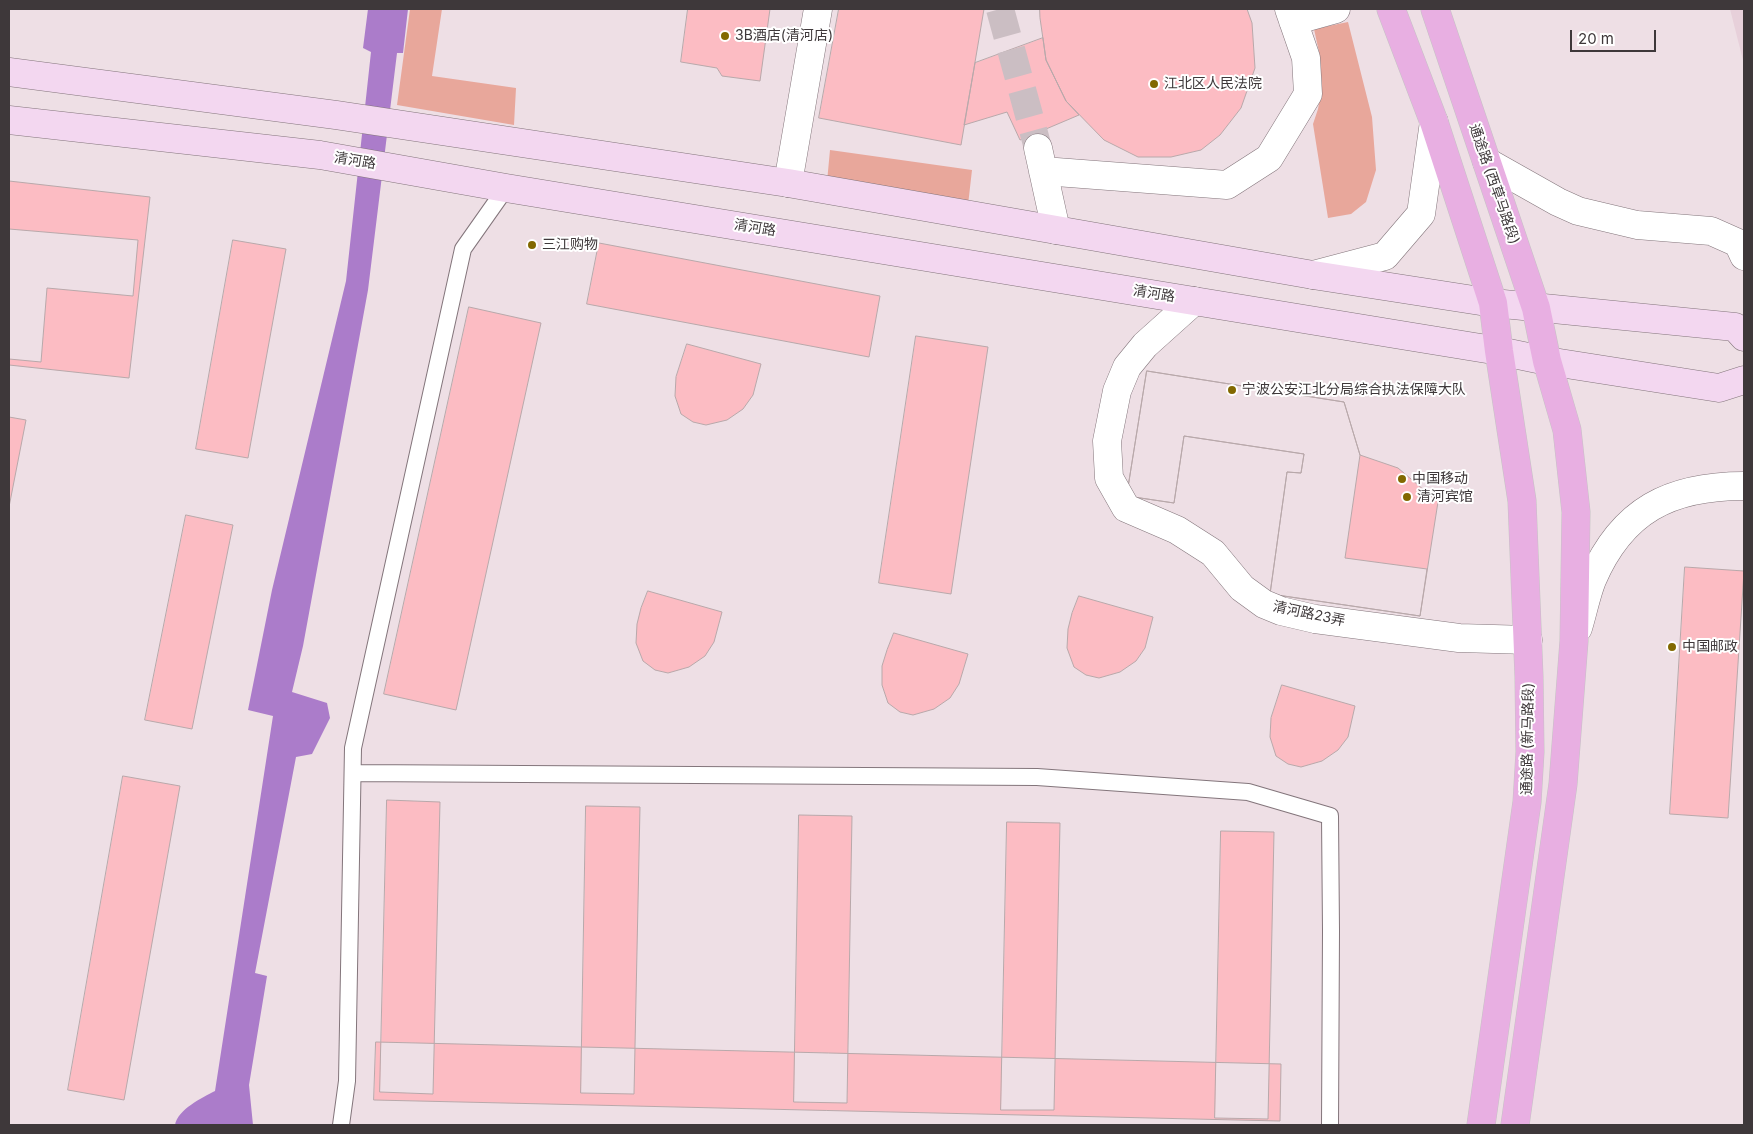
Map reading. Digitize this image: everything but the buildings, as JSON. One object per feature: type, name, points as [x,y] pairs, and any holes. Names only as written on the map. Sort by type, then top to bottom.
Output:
[{"type":"main road","points":[[1391,9],[1434,122],[1494,303],[1499,351]]},
{"type":"main road","name":"通途路 (西草马路段)","points":[[1435,9],[1536,308],[1547,361]]},
{"type":"main road","points":[[9,72],[336,115],[788,183],[1313,274],[1494,303],[1735,328],[1744,337]]},
{"type":"main road","name":"清河路","points":[[9,120],[320,155],[506,188],[1719,388],[1744,380]]},
{"type":"main road","name":"通途路 (新马路段)","points":[[1481,1125],[1527,802],[1530,752],[1528,640],[1522,501],[1499,351]]},
{"type":"main road","points":[[1515,1125],[1563,784],[1574,641],[1576,512],[1567,430],[1547,361]]},
{"type":"street","points":[[788,183],[818,9]]},
{"type":"street","points":[[1056,230],[1041,160],[1227,186],[1269,158],[1308,94],[1306,58],[1291,15],[1336,9]]},
{"type":"street","points":[[1313,274],[1385,256],[1420,214],[1434,122]]},
{"type":"street","points":[[1487,162],[1558,202],[1578,211],[1637,224],[1712,231],[1742,248]]},
{"type":"street","name":"清河路23弄","points":[[1194,301],[1144,345],[1127,367],[1117,391],[1108,441],[1110,478],[1126,508],[1177,530],[1213,553],[1242,588],[1264,604],[1281,611],[1316,619],[1459,638],[1528,640]]},
{"type":"street","points":[[1574,641],[1591,581],[1606,551],[1628,524],[1656,503],[1686,492],[1728,486],[1744,486]]},
{"type":"lane","points":[[341,1125],[347,1081],[353,748],[463,249],[506,188]]},
{"type":"lane","points":[[353,773],[1037,777],[1248,792],[1330,816],[1330,1125]]},
{"type":"shaded area","points":[[368,9],[408,9],[403,53],[397,53],[368,290],[303,646],[292,692],[327,703],[330,718],[312,754],[296,757],[255,973],[267,976],[249,1085],[253,1125],[175,1125],[177,1119],[186,1109],[215,1091],[273,716],[248,710],[272,590],[346,281],[371,52],[363,48]]},
{"type":"shaded area","points":[[410,9],[442,9],[432,76],[516,88],[514,125],[397,105]]},
{"type":"shaded area","points":[[1730,9],[1744,9],[1744,64]]},
{"type":"shaded area","points":[[1348,22],[1372,117],[1376,170],[1366,202],[1351,214],[1328,218],[1313,124],[1322,86],[1319,52],[1314,29]]},
{"type":"shaded area","points":[[830,150],[972,170],[968,205],[827,182]]},
{"type":"tunnel","points":[[1000,9],[1038,148]]},
{"type":"place","name":"3B酒店(清河店)","points":[[725,36]]},
{"type":"place","name":"江北区人民法院","points":[[1154,84]]},
{"type":"place","name":"三江购物","points":[[532,245]]},
{"type":"place","name":"宁波公安江北分局综合执法保障大队","points":[[1232,390]]},
{"type":"place","name":"中国移动","points":[[1402,479]]},
{"type":"place","name":"清河宾馆","points":[[1407,497]]},
{"type":"place","name":"中国邮政","points":[[1672,647]]}]
